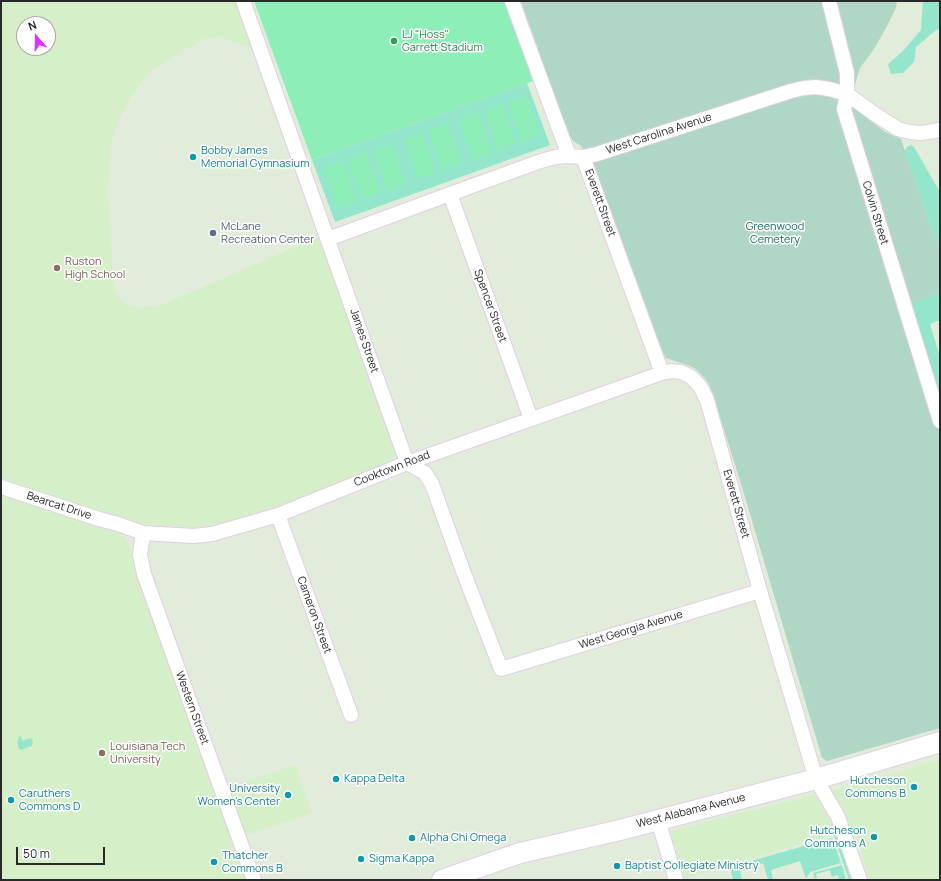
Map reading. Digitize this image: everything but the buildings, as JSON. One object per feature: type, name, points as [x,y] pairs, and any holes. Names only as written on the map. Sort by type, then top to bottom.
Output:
[{"type":"main road","name":"West Alabama Avenue","points":[[442,880],[520,853],[658,820],[816,779],[940,742]]},
{"type":"street","name":"James Street","points":[[243,1],[407,463]]},
{"type":"street","name":"Everett Street","points":[[512,1],[576,156],[662,373],[671,371],[681,372],[691,376],[700,386],[707,400],[760,591],[816,779],[838,817],[860,880]]},
{"type":"street","name":"Colvin Street","points":[[829,1],[847,73],[847,94],[844,109],[940,421]]},
{"type":"street","name":"West Carolina Avenue","points":[[328,239],[541,161],[556,157],[597,154],[791,91],[816,87],[829,89],[847,94],[876,116],[898,129],[921,133],[940,130]]},
{"type":"street","name":"Spencer Street","points":[[450,194],[531,419]]},
{"type":"street","name":"Cooktown Road","points":[[118,524],[143,533],[194,536],[212,534],[278,515],[407,463],[662,373]]},
{"type":"street","name":"West Georgia Avenue","points":[[407,463],[425,473],[432,484],[463,571],[501,669],[760,591]]},
{"type":"street","name":"Bearcat Drive","points":[[1,487],[118,524]]},
{"type":"street","name":"Cameron Street","points":[[278,515],[351,715]]},
{"type":"street","name":"Western Street","points":[[143,533],[140,555],[144,574],[254,880]]},
{"type":"street","points":[[658,820],[676,880]]},
{"type":"shaded area","name":"Ruston High School","points":[[1,1],[236,1],[252,48],[217,36],[203,39],[152,70],[131,96],[120,118],[111,142],[108,193],[114,287],[120,298],[132,306],[140,308],[161,305],[316,238],[318,234],[396,453],[393,460],[386,465],[294,500],[225,524],[194,528],[143,524],[80,506],[1,478]]},
{"type":"shaded area","points":[[923,1],[940,1],[940,29],[936,30],[916,47],[914,62],[903,73],[891,74],[888,64],[902,52],[921,30]]},
{"type":"shaded area","points":[[527,83],[550,145],[335,222],[312,160]]},
{"type":"shaded area","points":[[911,145],[914,147],[940,192],[940,248],[933,233],[905,151],[907,147]]},
{"type":"shaded area","points":[[940,292],[940,320],[930,324],[940,357],[940,406],[908,305]]},
{"type":"shaded area","name":"Louisiana Tech University","points":[[1,494],[113,530],[121,534],[126,539],[249,880],[1,880]]},
{"type":"shaded area","points":[[20,735],[23,741],[31,738],[33,742],[32,746],[20,750],[17,743]]},
{"type":"shaded area","points":[[940,759],[940,880],[870,880],[853,827],[831,835],[680,880],[671,842],[672,832],[674,830],[861,783]]},
{"type":"shaded area","points":[[295,765],[312,813],[245,836],[228,787]]},
{"type":"shaded area","points":[[833,833],[836,833],[851,880],[849,880]]},
{"type":"shaded area","points":[[832,838],[841,863],[810,872],[806,879],[800,861],[771,870],[773,880],[768,880],[763,863],[740,871],[742,880],[733,880],[730,867]]},
{"type":"shaded area","points":[[842,865],[846,880],[839,880],[838,875],[832,877],[830,870],[816,874],[817,878],[815,879],[813,873]]},
{"type":"green space","name":"LJ \"Hoss\" Garrett Stadium","points":[[254,1],[504,1],[533,81],[312,160]]},
{"type":"green space","name":"Greenwood Cemetery","points":[[521,1],[897,1],[896,8],[886,28],[874,49],[860,68],[849,104],[885,132],[901,139],[933,233],[940,248],[940,292],[902,308],[940,434],[940,728],[827,761],[822,758],[713,394],[709,384],[697,370],[690,366],[666,358],[663,353],[594,167],[581,146],[573,141],[567,131]]},
{"type":"green space","points":[[526,96],[540,135],[522,142],[508,102]]},
{"type":"green space","points":[[502,104],[516,144],[498,150],[484,111]]},
{"type":"green space","points":[[478,113],[492,153],[473,159],[459,120]]},
{"type":"green space","points":[[447,124],[461,164],[442,170],[428,131]]},
{"type":"green space","points":[[422,133],[436,173],[418,179],[404,140]]},
{"type":"green space","points":[[391,144],[405,184],[387,190],[373,151]]},
{"type":"green space","points":[[366,153],[381,192],[362,199],[348,159]]},
{"type":"green space","points":[[342,162],[356,201],[338,208],[324,168]]},
{"type":"place","name":"LJ \"Hoss\" Garrett Stadium","points":[[394,41]]},
{"type":"place","name":"Bobby James Memorial Gymnasium","points":[[193,157]]},
{"type":"place","name":"McLane Recreation Center","points":[[213,233]]},
{"type":"place","name":"Ruston High School","points":[[57,268]]},
{"type":"place","name":"Louisiana Tech University","points":[[102,753]]},
{"type":"place","name":"Kappa Delta","points":[[336,779]]},
{"type":"place","name":"Hutcheson Commons B","points":[[914,787]]},
{"type":"place","name":"University Women's Center","points":[[288,795]]},
{"type":"place","name":"Caruthers Commons D","points":[[11,800]]},
{"type":"place","name":"Hutcheson Commons A","points":[[874,837]]},
{"type":"place","name":"Alpha Chi Omega","points":[[412,838]]},
{"type":"place","name":"Sigma Kappa","points":[[361,859]]},
{"type":"place","name":"Thatcher Commons B","points":[[214,862]]},
{"type":"place","name":"Baptist Collegiate Ministry","points":[[617,866]]}]
